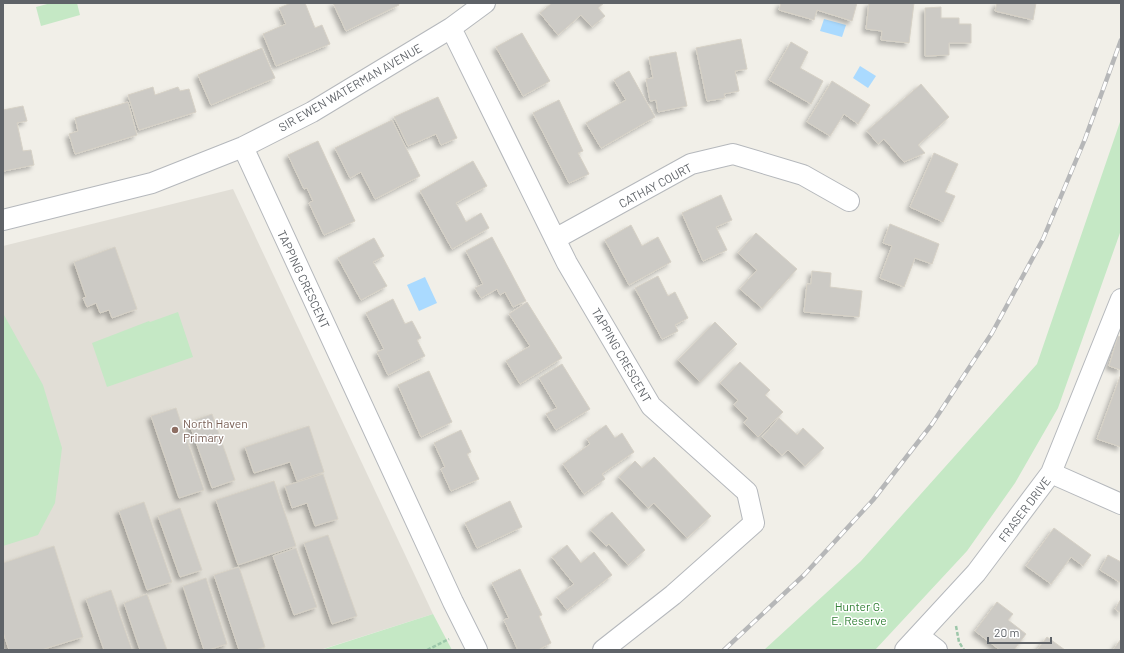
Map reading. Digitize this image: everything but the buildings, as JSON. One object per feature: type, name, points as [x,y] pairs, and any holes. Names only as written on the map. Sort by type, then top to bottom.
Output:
[{"type":"street","name":"SIR EWEN WATERMAN AVENUE","points":[[3,220],[152,183],[243,148],[312,112],[451,28],[484,3]]},
{"type":"street","name":"TAPPING CRESCENT","points":[[451,28],[567,263],[651,406],[748,492],[754,523],[673,596],[603,650]]},
{"type":"street","name":"TAPPING CRESCENT","points":[[243,148],[453,602],[477,650]]},
{"type":"street","name":"CATHAY COURT","points":[[555,238],[691,164],[733,154],[803,175],[848,201]]},
{"type":"street","name":"FRASER DRIVE","points":[[912,643],[976,574],[1051,473],[1121,299]]},
{"type":"street","points":[[1051,473],[1121,504]]},
{"type":"street","points":[[912,643],[937,650]]},
{"type":"path","points":[[958,620],[956,627],[959,642],[964,650]]},
{"type":"shaded area","name":"North Haven Primary","points":[[233,189],[433,614],[320,650],[3,650],[3,246]]},
{"type":"green space","points":[[51,3],[77,3],[80,15],[41,26],[36,7]]},
{"type":"green space","name":"Hunter G. E. Reserve","points":[[1121,119],[1121,230],[1058,408],[1015,483],[967,551],[875,650],[764,650],[861,561],[1037,364]]},
{"type":"green space","points":[[178,312],[193,357],[107,387],[92,343],[149,321],[150,322]]},
{"type":"green space","points":[[3,314],[43,385],[62,448],[55,503],[38,535],[3,546]]},
{"type":"green space","points":[[433,614],[452,650],[321,650]]},
{"type":"water","points":[[824,19],[846,25],[842,37],[820,31]]},
{"type":"water","points":[[860,66],[876,76],[868,88],[853,78]]},
{"type":"water","points":[[425,277],[437,303],[419,311],[407,285]]},
{"type":"railway","points":[[724,650],[804,575],[873,500],[932,424],[992,333],[1043,239],[1085,139],[1121,40]]},
{"type":"place","name":"North Haven Primary","points":[[175,430]]}]
